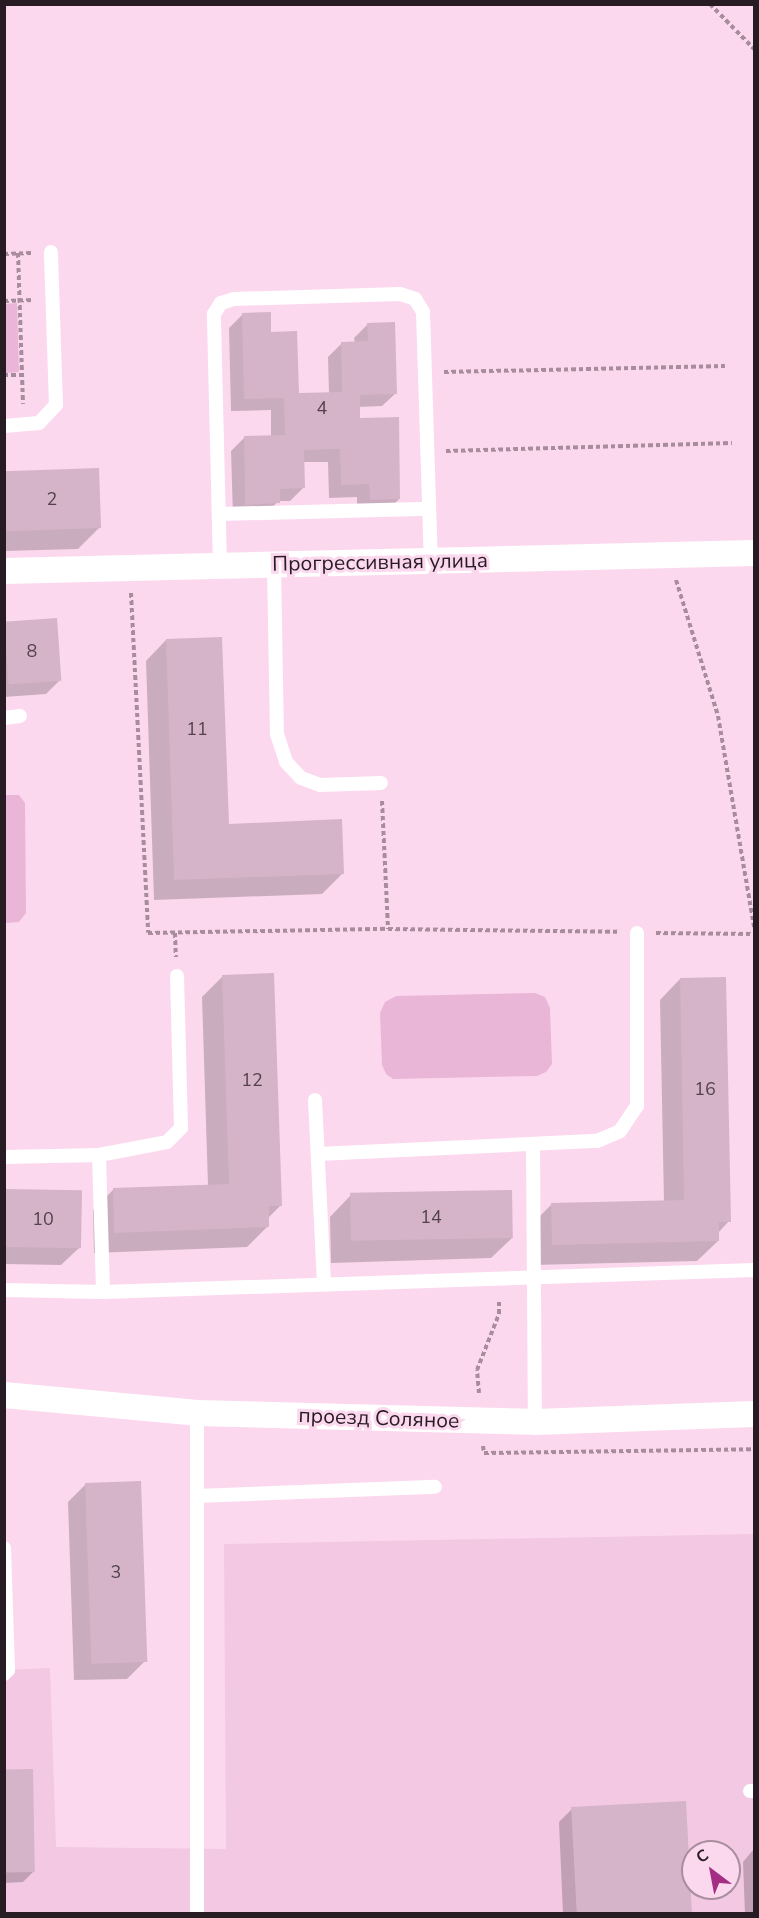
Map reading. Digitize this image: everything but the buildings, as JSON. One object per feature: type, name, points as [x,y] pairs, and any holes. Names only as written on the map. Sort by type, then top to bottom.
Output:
[{"type":"street","name":"Прогрессивная улица","points":[[4,572],[754,553]]},
{"type":"street","name":"проезд Соляное","points":[[4,1395],[197,1413],[535,1422],[754,1414]]},
{"type":"lane","points":[[4,426],[24,426],[46,419],[56,405],[51,252]]},
{"type":"lane","points":[[220,566],[214,314],[221,303],[234,299],[407,297],[415,299],[423,312],[431,561]]},
{"type":"lane","points":[[219,514],[429,509]]},
{"type":"lane","points":[[274,565],[277,734],[285,762],[300,778],[320,784],[381,783]]},
{"type":"lane","points":[[4,718],[20,716]]},
{"type":"lane","points":[[318,1154],[533,1146],[597,1141],[620,1131],[637,1106],[637,933]]},
{"type":"lane","points":[[4,1157],[99,1155],[167,1142],[181,1128],[177,976]]},
{"type":"lane","points":[[315,1100],[324,1284]]},
{"type":"lane","points":[[533,1146],[535,1422]]},
{"type":"lane","points":[[99,1155],[103,1292]]},
{"type":"lane","points":[[4,1290],[103,1292],[754,1270]]},
{"type":"lane","points":[[197,1413],[197,1914]]},
{"type":"lane","points":[[197,1496],[435,1486]]},
{"type":"lane","points":[[4,1548],[8,1670],[4,1674]]},
{"type":"path","points":[[710,4],[754,49]]},
{"type":"path","points":[[18,253],[24,426]]},
{"type":"path","points":[[4,300],[52,299]]},
{"type":"path","points":[[425,372],[725,366]]},
{"type":"path","points":[[4,375],[22,375]]},
{"type":"path","points":[[427,451],[732,443]]},
{"type":"path","points":[[668,555],[718,716],[754,927]]},
{"type":"path","points":[[130,568],[148,933],[388,929],[754,934]]},
{"type":"path","points":[[381,783],[388,929]]},
{"type":"shaded area","points":[[17,303],[19,372],[5,373],[5,304]]},
{"type":"shaded area","points":[[5,795],[19,795],[25,803],[26,913],[19,922],[5,923]]},
{"type":"shaded area","points":[[535,993],[545,997],[550,1008],[552,1064],[546,1072],[537,1076],[393,1079],[386,1074],[382,1065],[380,1013],[385,1002],[396,996]]},
{"type":"shaded area","points":[[754,1534],[754,1913],[5,1914],[5,1670],[50,1668],[56,1847],[226,1849],[224,1544]]}]
